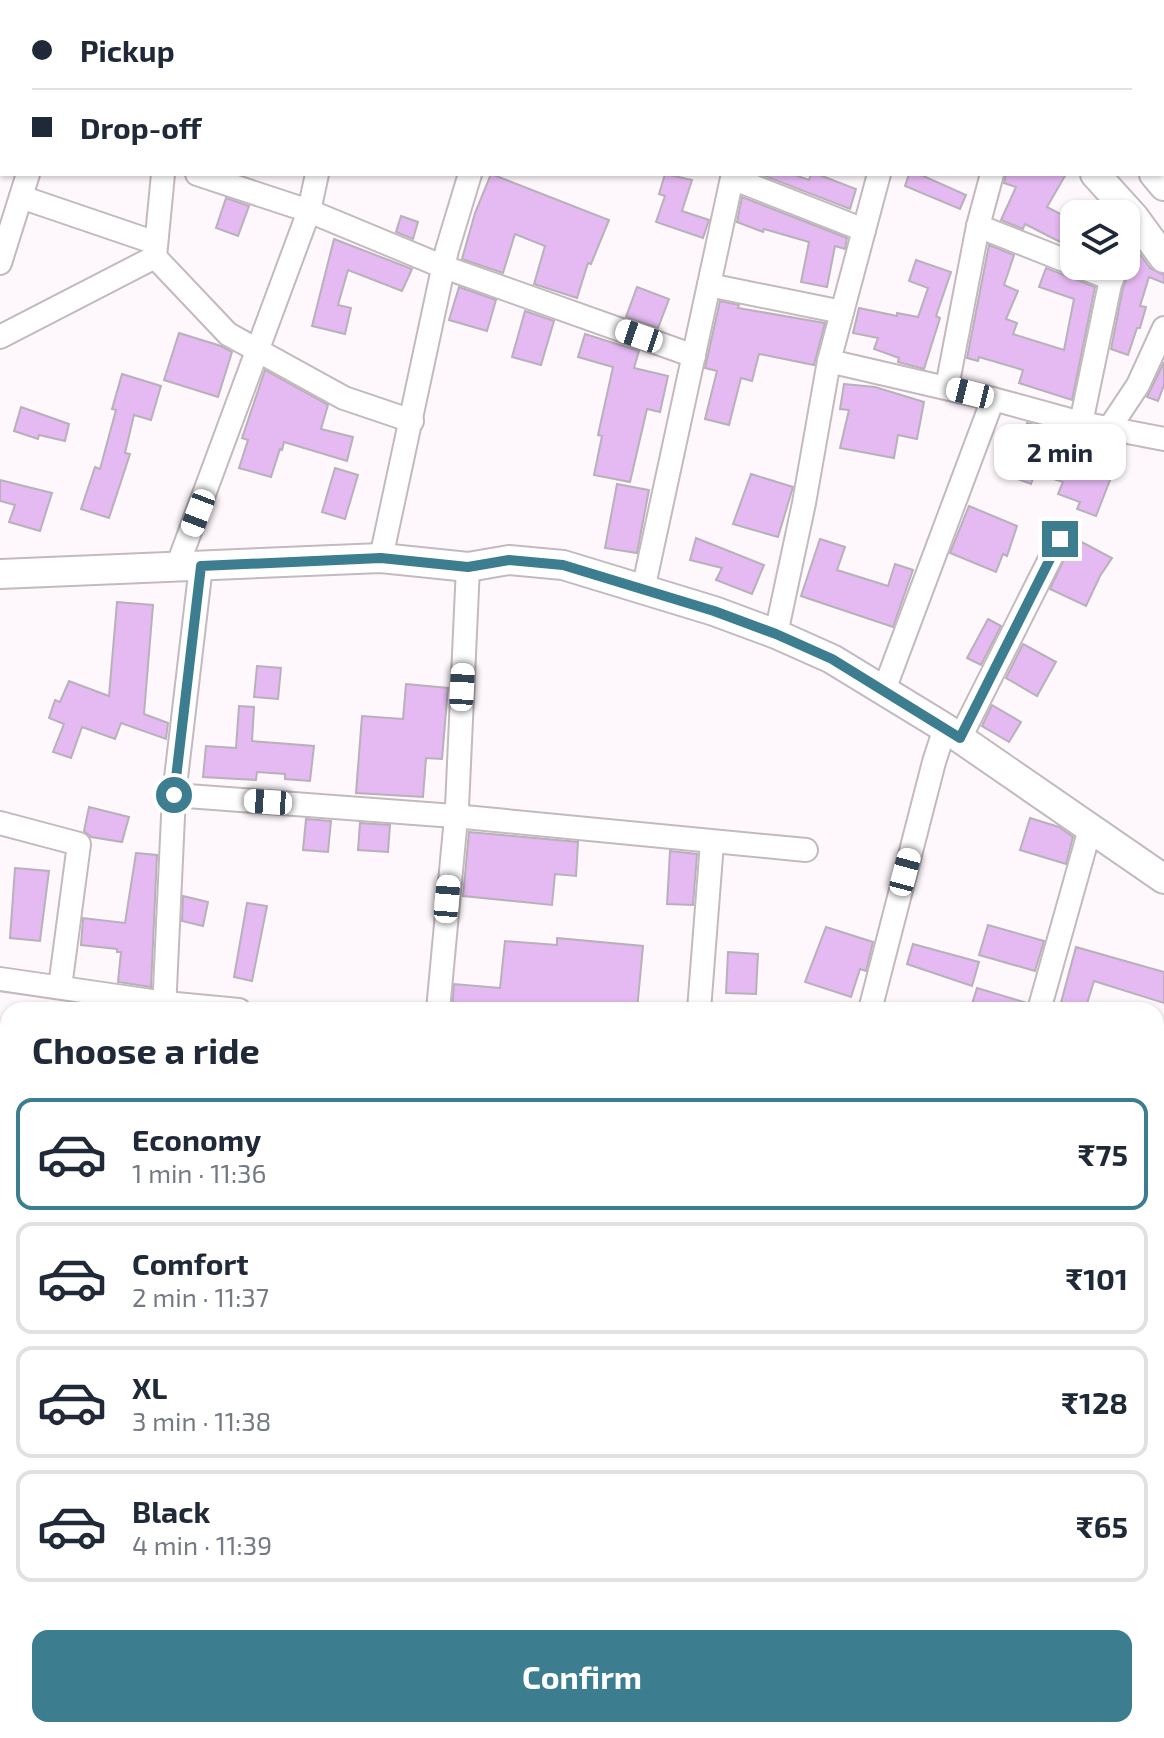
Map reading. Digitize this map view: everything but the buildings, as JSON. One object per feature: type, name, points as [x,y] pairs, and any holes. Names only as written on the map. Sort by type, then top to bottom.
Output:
[{"type":"street","points":[[0,263],[27,176]]},
{"type":"street","points":[[155,250],[163,176]]},
{"type":"street","points":[[203,176],[309,211],[444,267],[694,356]]},
{"type":"street","points":[[165,1002],[174,795],[189,566],[259,350],[309,211],[317,176]]},
{"type":"street","points":[[381,558],[444,267],[469,176]]},
{"type":"street","points":[[776,634],[804,503],[829,361],[878,176]]},
{"type":"street","points":[[947,387],[978,226],[991,176]]},
{"type":"street","points":[[1096,176],[1112,200]]},
{"type":"street","points":[[643,590],[732,178],[864,230]]},
{"type":"street","points":[[21,197],[155,250],[228,334],[344,398],[412,421]]},
{"type":"street","points":[[978,226],[1060,259]]},
{"type":"street","points":[[1140,237],[1164,258]]},
{"type":"street","points":[[0,337],[155,250]]},
{"type":"street","points":[[1081,423],[1112,280]]},
{"type":"street","points":[[709,285],[842,312]]},
{"type":"street","points":[[1110,427],[1138,385],[1164,328]]},
{"type":"street","points":[[829,361],[947,387],[1081,423],[1164,439]]},
{"type":"street","points":[[884,690],[993,399]]},
{"type":"street","points":[[872,1002],[934,762],[1060,539]]},
{"type":"street","points":[[0,574],[381,558],[468,567],[509,560],[563,565],[776,634],[832,659],[953,733],[1164,879]]},
{"type":"street","points":[[439,1002],[457,807],[468,567]]},
{"type":"street","points":[[174,795],[454,816],[806,850]]},
{"type":"street","points":[[0,823],[79,844],[60,987]]},
{"type":"street","points":[[1041,1002],[1090,829]]},
{"type":"street","points":[[700,1002],[712,843]]},
{"type":"street","points":[[0,979],[143,1002]]},
{"type":"route","points":[[174,795],[201,566],[381,558],[468,567],[509,560],[563,565],[714,611],[776,634],[832,659],[960,738],[1060,539]]}]
